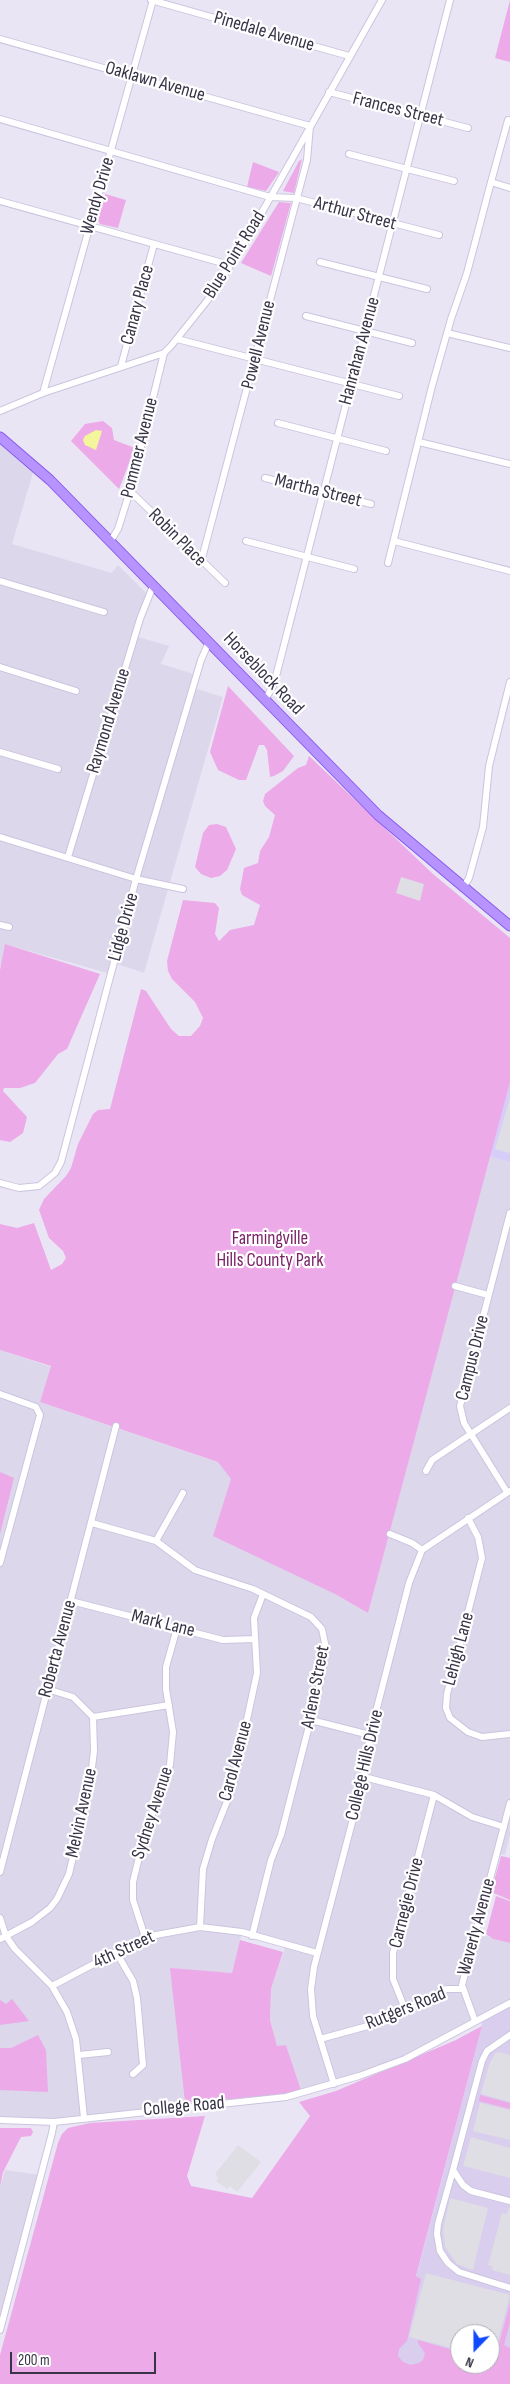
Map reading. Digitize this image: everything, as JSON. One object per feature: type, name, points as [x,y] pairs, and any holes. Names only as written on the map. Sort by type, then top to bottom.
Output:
[{"type":"main road","name":"Horseblock Road","points":[[0,437],[45,475],[378,815],[510,926]]},
{"type":"street","name":"Pinedale Avenue","points":[[152,0],[349,56]]},
{"type":"street","name":"Wendy Drive","points":[[43,393],[112,151],[152,0]]},
{"type":"street","name":"Blue Point Road","points":[[164,353],[207,301],[230,265],[382,0]]},
{"type":"street","name":"Hanrahan Avenue","points":[[265,700],[274,684],[450,0]]},
{"type":"street","name":"Oaklawn Avenue","points":[[0,39],[310,126]]},
{"type":"street","name":"Frances Street","points":[[329,92],[468,128]]},
{"type":"street","name":"Arthur Street","points":[[0,119],[270,197],[296,198],[440,235]]},
{"type":"street","points":[[388,564],[447,333],[467,273],[508,120]]},
{"type":"street","name":"Powell Avenue","points":[[201,562],[307,160],[310,126]]},
{"type":"street","points":[[349,154],[454,181]]},
{"type":"street","points":[[491,182],[510,188]]},
{"type":"street","points":[[0,201],[230,265]]},
{"type":"street","name":"Canary Place","points":[[121,366],[154,244]]},
{"type":"street","points":[[320,262],[427,289]]},
{"type":"street","points":[[306,316],[412,344]]},
{"type":"street","points":[[447,333],[510,348]]},
{"type":"street","points":[[177,339],[399,396]]},
{"type":"street","points":[[0,411],[43,393],[164,353]]},
{"type":"street","name":"Pommer Avenue","points":[[110,542],[118,529],[130,492],[164,353]]},
{"type":"street","points":[[278,423],[386,450]]},
{"type":"street","points":[[419,442],[510,464]]},
{"type":"street","name":"Martha Street","points":[[265,478],[371,504]]},
{"type":"street","name":"Robin Place","points":[[130,492],[225,583]]},
{"type":"street","points":[[246,541],[354,568]]},
{"type":"street","points":[[394,541],[510,571]]},
{"type":"street","points":[[0,581],[104,612]]},
{"type":"street","name":"Raymond Avenue","points":[[68,857],[140,619],[153,586]]},
{"type":"street","name":"Lidge Drive","points":[[0,1184],[19,1188],[39,1186],[55,1172],[61,1162],[136,879],[208,642]]},
{"type":"street","points":[[0,667],[76,690]]},
{"type":"street","points":[[463,888],[469,878],[483,827],[489,766],[510,682]]},
{"type":"street","points":[[0,752],[58,769]]},
{"type":"street","points":[[0,837],[136,879],[183,889]]},
{"type":"street","points":[[0,924],[9,927]]},
{"type":"street","name":"Campus Drive","points":[[508,1491],[471,1434],[461,1413],[461,1395],[510,1213]]},
{"type":"street","points":[[455,1286],[488,1295]]},
{"type":"street","points":[[0,1394],[36,1406],[40,1415],[0,1563]]},
{"type":"street","points":[[426,1471],[432,1460],[510,1408]]},
{"type":"street","name":"Roberta Avenue","points":[[0,1872],[116,1426]]},
{"type":"street","points":[[390,1534],[412,1543],[422,1550],[508,1491]]},
{"type":"street","points":[[156,1541],[183,1493]]},
{"type":"street","name":"Lehigh Lane","points":[[468,1518],[478,1537],[482,1558],[446,1708],[450,1718],[468,1732],[482,1737],[510,1734]]},
{"type":"street","name":"Arlene Street","points":[[92,1523],[156,1541],[195,1570],[263,1594],[311,1618],[322,1629],[326,1638],[325,1662],[311,1720],[280,1835],[271,1860],[252,1936]]},
{"type":"street","name":"College Hills Drive","points":[[334,2084],[313,2016],[311,1989],[318,1953],[364,1777],[370,1735],[409,1584],[422,1550]]},
{"type":"street","name":"Carol Avenue","points":[[200,1927],[204,1869],[212,1839],[232,1789],[254,1687],[256,1673],[254,1618],[263,1594]]},
{"type":"street","name":"Mark Lane","points":[[71,1600],[223,1640],[255,1640]]},
{"type":"street","name":"Sydney Avenue","points":[[146,1937],[133,1900],[132,1882],[145,1832],[170,1765],[174,1732],[169,1704],[166,1667],[177,1628]]},
{"type":"street","points":[[47,1689],[73,1697],[93,1717],[169,1704]]},
{"type":"street","name":"Melvin Avenue","points":[[3,1937],[32,1922],[50,1908],[64,1886],[90,1784],[94,1751],[93,1717]]},
{"type":"street","points":[[311,1720],[370,1735]]},
{"type":"street","points":[[364,1777],[434,1795],[472,1817],[504,1827]]},
{"type":"street","name":"Carnegie Drive","points":[[405,2009],[393,1979],[393,1953],[434,1795]]},
{"type":"street","name":"Waverly Avenue","points":[[476,2021],[462,1985],[510,1803]]},
{"type":"street","points":[[0,1918],[3,1937],[52,1986],[73,2027],[79,2055],[84,2118]]},
{"type":"street","name":"4th Street","points":[[52,1986],[146,1937],[200,1927],[224,1928],[318,1953]]},
{"type":"street","points":[[116,1952],[133,1981],[136,1992],[143,2065],[133,2074]]},
{"type":"street","name":"Rutgers Road","points":[[320,2039],[375,2024],[446,1990],[463,1989]]},
{"type":"street","name":"College Road","points":[[0,2120],[54,2122],[163,2108],[268,2099],[334,2084],[405,2059],[510,2003]]},
{"type":"street","points":[[510,2035],[487,2051],[482,2061],[437,2229],[440,2251],[448,2263],[459,2272],[510,2288]]},
{"type":"street","points":[[79,2055],[108,2052]]},
{"type":"street","points":[[0,2330],[54,2122]]},
{"type":"street","points":[[453,2170],[463,2185],[471,2191],[510,2201]]},
{"type":"shaded area","points":[[96,430],[102,431],[96,450],[85,445],[83,440],[85,436]]},
{"type":"shaded area","points":[[0,437],[35,466],[12,544],[112,573],[118,565],[148,595],[135,636],[169,646],[161,664],[197,675],[194,688],[223,697],[144,973],[114,963],[111,974],[8,945],[0,967]]},
{"type":"shaded area","points":[[401,877],[424,884],[420,901],[396,893]]},
{"type":"shaded area","points":[[510,1082],[510,1162],[488,1156]]},
{"type":"shaded area","points":[[510,1098],[510,1149],[509,1153],[495,1149]]},
{"type":"shaded area","points":[[488,1156],[510,1162],[510,1835],[505,1855],[497,1854],[476,1930],[493,1939],[510,1943],[510,2003],[405,2059],[302,2092],[286,2045],[277,2047],[270,2020],[271,1989],[286,1945],[242,1932],[232,1973],[171,1969],[185,2106],[84,2118],[0,2120],[0,1350],[51,1367],[40,1402],[235,1468],[335,1594],[368,1613]]},
{"type":"shaded area","points":[[510,2003],[510,2384],[388,2384],[482,2026],[481,2018]]},
{"type":"shaded area","points":[[499,2052],[510,2055],[510,2102],[481,2094],[489,2065],[495,2053]]},
{"type":"shaded area","points":[[480,2103],[510,2110],[510,2140],[473,2131]]},
{"type":"shaded area","points":[[471,2137],[510,2148],[510,2178],[463,2166]]},
{"type":"shaded area","points":[[238,2145],[261,2162],[237,2192],[230,2186],[227,2189],[216,2181],[218,2177],[215,2174]]},
{"type":"shaded area","points":[[5,2170],[41,2175],[0,2330],[0,2187]]},
{"type":"shaded area","points":[[450,2198],[488,2208],[473,2270],[457,2264],[445,2247],[443,2229]]},
{"type":"shaded area","points":[[509,2208],[510,2275],[492,2270],[493,2267],[488,2265],[502,2213],[507,2214]]},
{"type":"shaded area","points":[[426,2273],[510,2295],[500,2333],[500,2324],[450,2324],[450,2347],[409,2337]]},
{"type":"green space","points":[[510,0],[510,62],[495,58]]},
{"type":"green space","points":[[302,159],[294,193],[283,191],[299,161]]},
{"type":"green space","points":[[253,162],[279,172],[266,191],[247,187]]},
{"type":"green space","points":[[105,194],[126,200],[118,228],[100,224],[98,220]]},
{"type":"green space","points":[[279,202],[291,203],[271,276],[241,263]]},
{"type":"green space","points":[[103,421],[112,428],[114,440],[135,448],[119,489],[71,441],[85,424]]},
{"type":"green space","points":[[228,686],[294,756],[283,771],[270,777],[267,750],[264,745],[259,745],[246,780],[239,780],[218,770],[210,752]]},
{"type":"green space","name":"Farmingville Hills County Park","points":[[309,756],[433,874],[510,938],[510,1082],[368,1613],[335,1594],[213,1536],[231,1479],[218,1462],[40,1402],[51,1366],[0,1350],[0,1224],[17,1228],[34,1223],[51,1270],[62,1264],[66,1258],[63,1251],[49,1238],[39,1210],[44,1199],[71,1168],[78,1144],[93,1114],[98,1110],[110,1109],[141,989],[146,991],[171,1029],[179,1036],[191,1036],[200,1026],[203,1018],[195,1002],[172,979],[168,971],[167,961],[183,900],[215,903],[219,908],[215,934],[219,941],[230,930],[254,925],[260,905],[242,895],[240,889],[244,868],[258,863],[260,851],[269,837],[275,815],[265,806],[263,801],[265,794],[298,768],[306,765]]},
{"type":"green space","points":[[217,824],[226,827],[236,849],[227,870],[220,876],[211,878],[201,874],[195,867],[203,833],[209,825]]},
{"type":"green space","points":[[5,944],[100,974],[67,1049],[58,1054],[35,1083],[20,1088],[4,1088],[3,1091],[27,1117],[23,1133],[10,1142],[0,1140],[0,970]]},
{"type":"green space","points":[[0,1472],[14,1478],[0,1534]]},
{"type":"green space","points":[[501,1856],[510,1858],[510,1900],[491,1892]]},
{"type":"green space","points":[[496,1896],[510,1901],[510,1943],[493,1939],[486,1934]]},
{"type":"green space","points":[[240,1940],[283,1952],[271,1989],[270,2020],[277,2046],[286,2045],[301,2090],[279,2095],[185,2103],[170,1968],[232,1973]]},
{"type":"green space","points":[[12,1999],[29,2021],[0,2025],[0,2000],[6,2004]]},
{"type":"green space","points":[[482,2026],[416,2276],[421,2279],[407,2341],[399,2349],[398,2356],[403,2362],[411,2365],[423,2360],[425,2353],[418,2340],[450,2349],[450,2374],[500,2374],[500,2340],[510,2303],[510,2322],[504,2345],[510,2348],[510,2384],[0,2384],[0,2355],[58,2143],[62,2134],[68,2128],[90,2123],[205,2116],[187,2176],[191,2186],[252,2198],[310,2116],[299,2102],[336,2091],[456,2040]]},
{"type":"green space","points":[[38,2035],[46,2050],[48,2092],[0,2090],[0,2048],[11,2048]]},
{"type":"green space","points":[[480,2095],[510,2103],[510,2109],[479,2101]]},
{"type":"green space","points":[[0,2128],[31,2128],[33,2132],[31,2136],[21,2137],[3,2172],[0,2187]]}]
